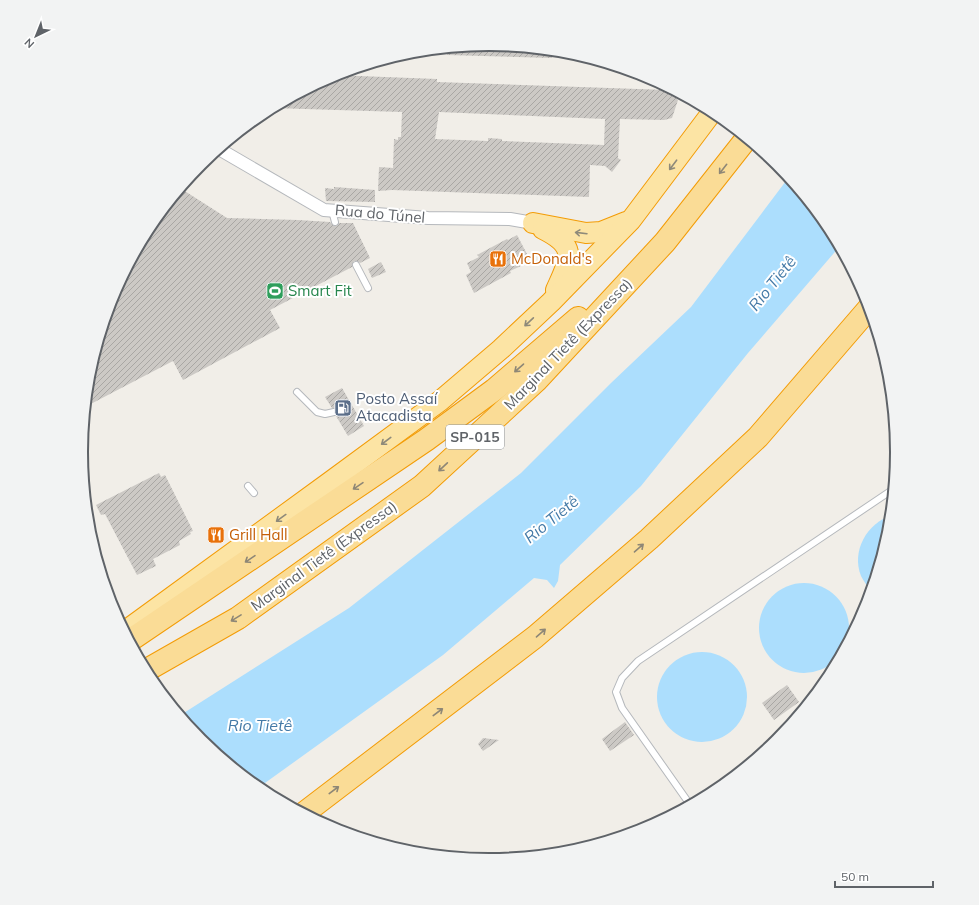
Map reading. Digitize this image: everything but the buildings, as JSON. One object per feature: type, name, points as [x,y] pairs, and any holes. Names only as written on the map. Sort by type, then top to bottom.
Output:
[{"type":"highway","points":[[128,629],[440,401],[501,349],[551,302],[631,220],[709,116]]},
{"type":"highway","name":"Marginal Tietê (Expressa)","points":[[151,668],[238,618],[422,486],[536,380],[665,242],[744,142]]},
{"type":"highway","points":[[533,223],[580,233],[594,233],[601,232],[631,220]]},
{"type":"highway","points":[[533,223],[558,237],[568,249],[569,259],[551,302]]},
{"type":"highway","points":[[133,638],[426,440],[494,390],[665,242]]},
{"type":"highway","points":[[308,811],[535,637],[649,539],[758,437],[866,312]]},
{"type":"street","name":"Rua do Túnel","points":[[224,152],[334,217],[510,220],[533,223]]},
{"type":"lane","points":[[356,265],[368,288]]},
{"type":"lane","points":[[297,392],[317,412],[325,414],[334,412]]},
{"type":"lane","points":[[248,486],[254,493]]},
{"type":"lane","points":[[688,801],[622,708],[616,692],[622,678],[638,660],[889,491]]},
{"type":"water","name":"Rio Tietê","points":[[785,182],[808,208],[836,251],[748,353],[641,486],[560,565],[558,581],[554,588],[547,580],[534,578],[443,655],[263,784],[225,754],[184,713],[349,608],[521,473],[611,383],[691,307]]},
{"type":"water","points":[[886,518],[868,586],[861,576],[858,567],[858,557],[863,539],[875,524]]},
{"type":"water","points":[[804,583],[821,586],[829,590],[842,603],[848,619],[848,633],[829,666],[821,670],[804,673],[787,670],[772,660],[762,645],[759,628],[762,611],[772,596],[787,586]]},
{"type":"water","points":[[702,652],[719,655],[734,665],[744,680],[747,697],[744,714],[734,729],[719,739],[702,742],[685,739],[670,729],[660,714],[657,697],[660,680],[670,665],[685,655]]},
{"type":"place","name":"McDonald's","points":[[498,259]]},
{"type":"place","name":"Smart Fit","points":[[275,291]]},
{"type":"place","name":"Posto Assaí Atacadista","points":[[343,408]]},
{"type":"place","name":"Grill Hall","points":[[216,535]]}]
